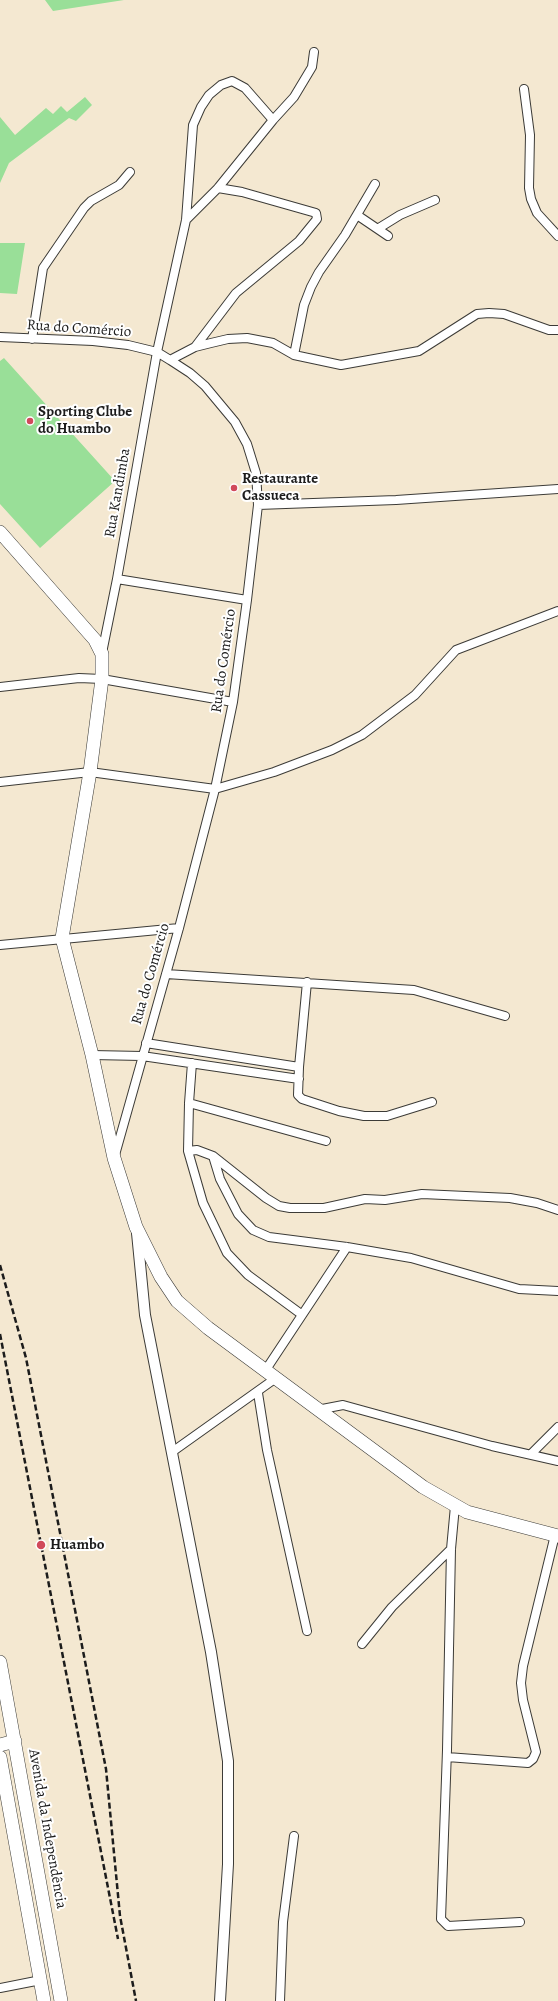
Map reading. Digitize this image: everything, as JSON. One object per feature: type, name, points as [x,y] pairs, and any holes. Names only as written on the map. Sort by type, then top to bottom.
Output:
[{"type":"main road","points":[[0,532],[84,626],[95,640],[102,654],[102,679],[90,772],[62,938],[92,1056],[114,1158],[136,1228],[161,1277],[177,1301],[208,1328],[423,1487],[455,1506],[482,1517],[557,1535]]},
{"type":"main road","name":"Avenida da Independência","points":[[0,1662],[61,2001]]},
{"type":"main road","points":[[0,1744],[15,1741]]},
{"type":"main road","points":[[0,1757],[44,2001]]},
{"type":"main road","points":[[27,1904],[44,1900]]},
{"type":"street","points":[[186,220],[218,188],[273,120],[294,97],[312,67],[314,52]]},
{"type":"street","name":"Rua Kandimba","points":[[102,654],[117,579],[156,352],[186,220],[193,125],[209,95],[221,85],[232,81],[240,84],[273,120]]},
{"type":"street","points":[[524,89],[530,135],[529,188],[531,199],[537,213],[558,236]]},
{"type":"street","points":[[32,339],[43,268],[84,208],[91,201],[119,185],[130,172]]},
{"type":"street","points":[[294,355],[304,304],[311,287],[375,184]]},
{"type":"street","points":[[195,347],[236,293],[299,241],[317,219],[316,213],[242,192],[218,188]]},
{"type":"street","points":[[379,228],[400,215],[434,200]]},
{"type":"street","points":[[357,214],[379,228],[388,236]]},
{"type":"street","points":[[170,360],[195,347],[228,339],[247,338],[273,344],[294,355],[341,365],[419,351],[477,314],[489,312],[504,314],[549,330],[558,330]]},
{"type":"street","name":"Rua do Comércio","points":[[0,337],[114,344],[156,352],[190,373],[205,386],[235,422],[247,444],[256,473],[258,505],[247,600],[233,702],[215,789],[179,928],[114,1158]]},
{"type":"street","points":[[258,505],[396,500],[558,489]]},
{"type":"street","points":[[117,579],[247,600]]},
{"type":"street","points":[[0,782],[90,772],[215,789],[274,772],[332,750],[362,735],[416,695],[456,650],[558,611]]},
{"type":"street","points":[[0,687],[79,678],[102,679],[233,702]]},
{"type":"street","points":[[0,946],[62,938],[179,928]]},
{"type":"street","points":[[166,974],[414,990],[505,1016]]},
{"type":"street","points":[[307,982],[299,1067],[298,1095],[302,1099],[339,1111],[364,1116],[388,1116],[432,1102]]},
{"type":"street","points":[[146,1043],[299,1067]]},
{"type":"street","points":[[92,1056],[142,1056],[299,1079]]},
{"type":"street","points":[[192,1063],[188,1151],[203,1203],[227,1253],[248,1275],[301,1314]]},
{"type":"street","points":[[189,1103],[326,1141]]},
{"type":"street","points":[[188,1151],[197,1150],[213,1156],[266,1198],[279,1206],[290,1208],[324,1208],[365,1199],[385,1200],[429,1194],[510,1198],[537,1203],[558,1210]]},
{"type":"street","points":[[213,1156],[220,1179],[238,1214],[253,1230],[269,1237],[347,1247],[411,1258],[504,1286],[519,1289],[558,1291]]},
{"type":"street","points":[[136,1228],[145,1315],[211,1652],[228,1761],[228,1864],[220,2001]]},
{"type":"street","points":[[265,1371],[301,1314],[347,1247]]},
{"type":"street","points":[[172,1452],[258,1393],[276,1378]]},
{"type":"street","points":[[258,1393],[267,1450],[307,1631]]},
{"type":"street","points":[[317,1410],[343,1405],[492,1446],[558,1461]]},
{"type":"street","points":[[531,1454],[558,1427]]},
{"type":"street","points":[[455,1506],[451,1549],[447,1757],[441,1920],[448,1926],[520,1922]]},
{"type":"street","points":[[447,1757],[528,1763],[533,1759],[536,1752],[523,1700],[521,1683],[523,1666],[557,1535]]},
{"type":"street","points":[[362,1644],[392,1607],[451,1549]]},
{"type":"street","points":[[280,2001],[283,1922],[294,1836]]},
{"type":"street","points":[[0,1988],[41,1980]]},
{"type":"green space","points":[[45,0],[124,0],[53,11]]},
{"type":"green space","points":[[85,97],[92,105],[76,121],[69,118],[9,163],[0,183],[0,117],[15,135],[46,108],[53,114],[61,106],[67,112]]},
{"type":"green space","points":[[0,243],[25,243],[17,294],[0,293]]},
{"type":"green space","name":"Sporting Clube do Huambo","points":[[4,358],[115,481],[40,548],[0,504],[0,361]]},
{"type":"railway","points":[[0,1265],[26,1358],[106,1769],[120,1916],[136,2001]]},
{"type":"railway","points":[[0,1334],[118,1939]]},
{"type":"place","name":"Sporting Clube do Huambo","points":[[30,421]]},
{"type":"place","name":"Restaurante Cassueca","points":[[234,488]]},
{"type":"place","name":"Huambo","points":[[41,1545]]}]
